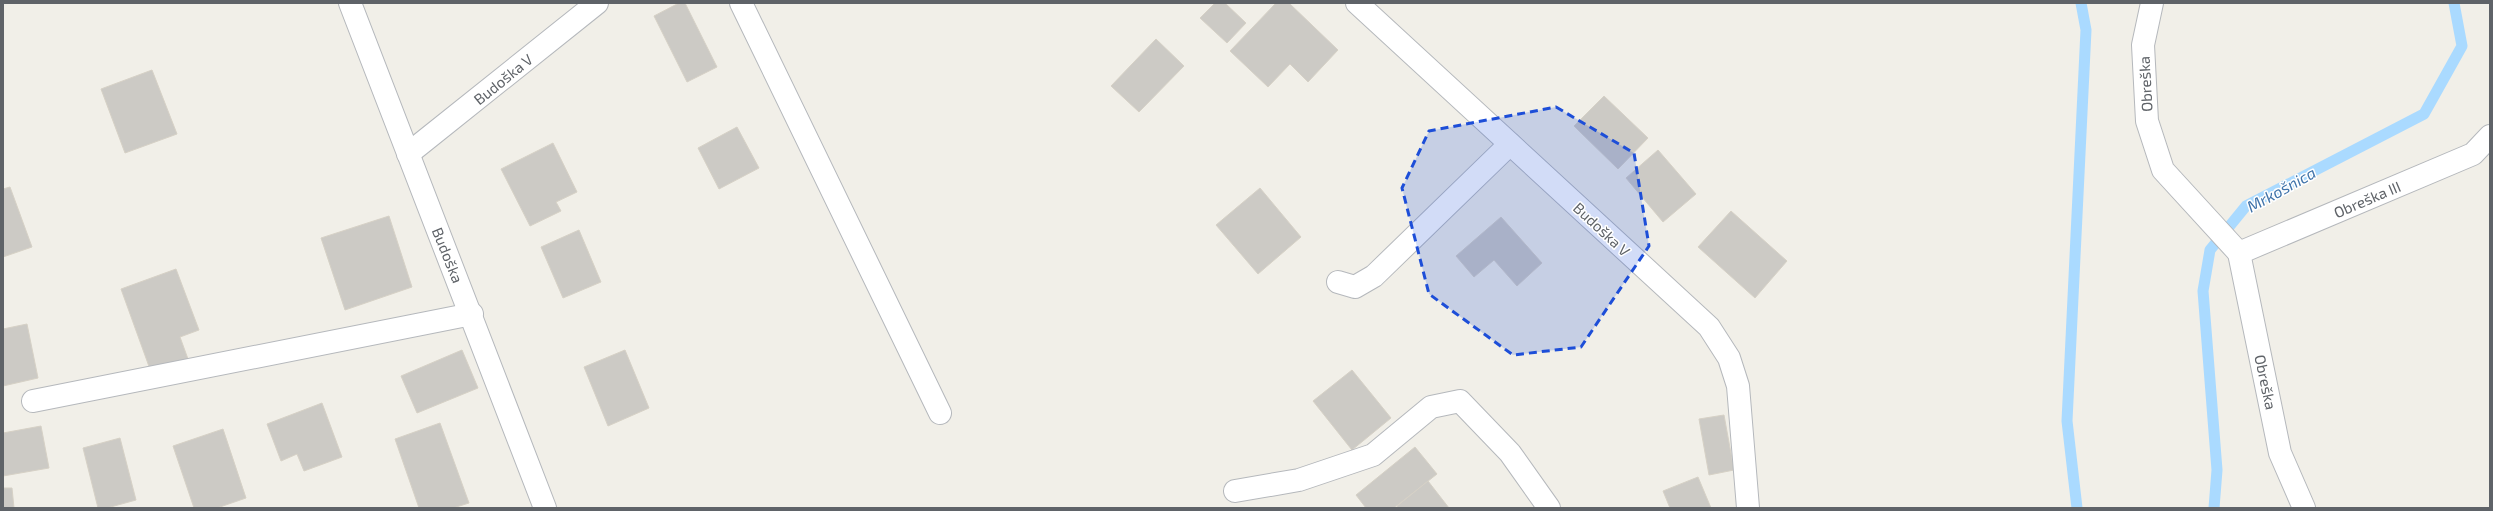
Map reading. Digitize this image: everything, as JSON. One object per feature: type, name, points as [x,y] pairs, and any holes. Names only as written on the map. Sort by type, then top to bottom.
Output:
[{"type":"street","name":"Budoška","points":[[350,3],[472,314],[545,508]]},
{"type":"street","name":"Budoška V","points":[[408,154],[597,3]]},
{"type":"street","points":[[741,3],[940,413]]},
{"type":"street","name":"Budoška V","points":[[1357,3],[1709,327],[1729,358],[1738,386],[1748,508]]},
{"type":"street","name":"Obreška","points":[[2152,3],[2143,45],[2147,121],[2163,170],[2239,253],[2280,453],[2304,508]]},
{"type":"street","name":"Obreška III","points":[[2239,253],[2473,154],[2490,136]]},
{"type":"street","points":[[1338,282],[1355,287],[1374,276],[1510,144]]},
{"type":"street","points":[[33,401],[472,314]]},
{"type":"street","points":[[1235,491],[1298,480],[1373,454],[1432,407],[1460,401],[1510,453],[1549,508]]},
{"type":"highlighted area","points":[[1556,107],[1634,153],[1649,246],[1581,347],[1513,355],[1429,294],[1402,188],[1429,131]]},
{"type":"building","points":[[679,3],[685,3],[717,67],[687,82],[654,16]]},
{"type":"building","points":[[1215,3],[1225,3],[1246,23],[1227,43],[1200,18]]},
{"type":"building","points":[[1276,3],[1289,3],[1338,50],[1308,82],[1290,64],[1268,87],[1230,51]]},
{"type":"building","points":[[1156,39],[1184,66],[1139,112],[1111,86]]},
{"type":"building","points":[[152,70],[177,134],[125,153],[101,89]]},
{"type":"building","points":[[1604,96],[1648,138],[1618,169],[1574,126]]},
{"type":"building","points":[[737,127],[759,168],[719,189],[698,148]]},
{"type":"building","points":[[553,143],[577,192],[556,202],[561,211],[530,226],[501,169]]},
{"type":"building","points":[[1658,150],[1696,194],[1663,222],[1626,178]]},
{"type":"building","points":[[10,187],[32,247],[3,257],[3,189]]},
{"type":"building","points":[[1260,188],[1301,237],[1258,274],[1216,225]]},
{"type":"building","points":[[1731,211],[1787,261],[1755,298],[1698,247]]},
{"type":"building","points":[[389,216],[412,287],[345,310],[321,238]]},
{"type":"building","points":[[1501,217],[1542,263],[1517,286],[1494,260],[1474,277],[1456,256]]},
{"type":"building","points":[[579,230],[601,282],[563,298],[541,247]]},
{"type":"building","points":[[176,269],[199,330],[180,337],[188,359],[151,372],[121,289]]},
{"type":"building","points":[[27,324],[38,378],[3,386],[3,329]]},
{"type":"building","points":[[462,350],[478,388],[417,413],[401,376]]},
{"type":"building","points":[[625,350],[649,408],[608,426],[584,367]]},
{"type":"building","points":[[1352,370],[1391,418],[1352,450],[1313,401]]},
{"type":"building","points":[[322,403],[342,457],[304,471],[297,454],[281,461],[267,424]]},
{"type":"building","points":[[1724,415],[1734,470],[1709,475],[1699,419]]},
{"type":"building","points":[[440,423],[469,503],[453,508],[419,508],[395,439]]},
{"type":"building","points":[[41,426],[49,468],[3,476],[3,433]]},
{"type":"building","points":[[223,429],[246,498],[217,508],[194,508],[173,446]]},
{"type":"building","points":[[120,438],[136,500],[107,508],[98,508],[83,448]]},
{"type":"building","points":[[1415,447],[1437,474],[1394,508],[1366,508],[1356,495]]},
{"type":"building","points":[[1698,477],[1711,508],[1670,508],[1663,491]]},
{"type":"building","points":[[1428,481],[1449,508],[1399,508],[1397,506]]},
{"type":"building","points":[[3,488],[12,488],[14,508],[3,508]]},
{"type":"waterway","points":[[2077,508],[2067,421],[2086,30],[2081,3]]},
{"type":"waterway","name":"Mrkošnica","points":[[2214,508],[2217,470],[2203,291],[2210,250],[2246,206],[2424,114],[2462,46],[2454,3]]}]
